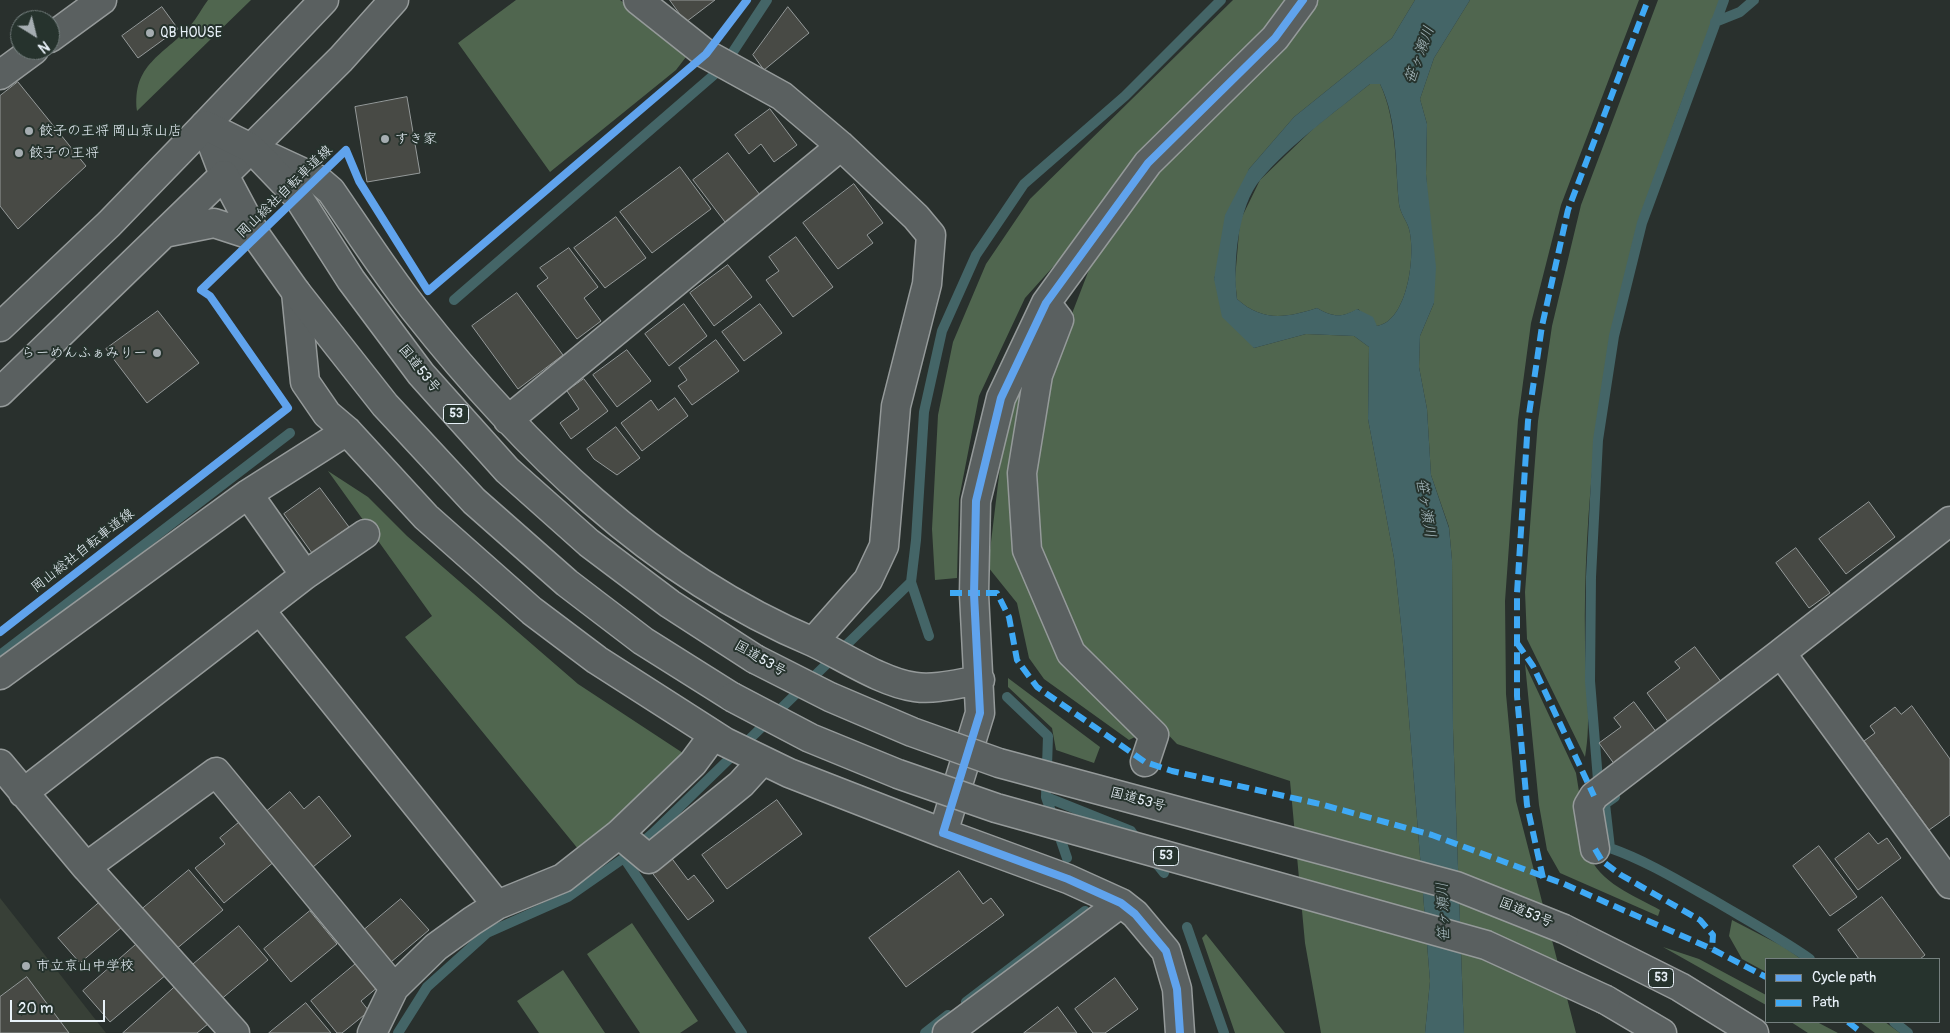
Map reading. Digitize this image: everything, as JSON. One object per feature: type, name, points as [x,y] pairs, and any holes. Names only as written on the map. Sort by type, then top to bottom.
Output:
[{"type":"main road","points":[[60,31],[102,0]]},
{"type":"main road","points":[[0,326],[109,224],[324,0]]},
{"type":"main road","points":[[0,392],[164,234],[341,59],[394,0]]},
{"type":"main road","points":[[638,0],[706,54],[782,96],[841,146],[916,217],[931,235],[927,284],[896,406],[884,546],[868,580],[818,645]]},
{"type":"main road","points":[[943,833],[980,713],[980,680],[974,594],[976,501],[1001,398],[1046,303],[1148,163],[1275,38],[1303,0]]},
{"type":"main road","points":[[0,75],[20,60]]},
{"type":"main road","points":[[205,125],[224,175]]},
{"type":"main road","name":"国道53号","points":[[205,125],[251,148],[298,197],[351,280],[420,374],[507,470],[589,543],[670,604],[755,659],[857,709],[912,732],[999,763],[1456,886],[1564,929],[1680,987],[1754,1033]]},
{"type":"main road","points":[[508,420],[841,146]]},
{"type":"main road","points":[[251,148],[317,179],[331,191],[412,307],[471,380],[508,420],[563,474],[670,563],[754,616],[880,675],[915,687],[938,687],[980,680]]},
{"type":"main road","name":"53","points":[[224,175],[257,237],[296,292],[385,405],[474,501],[567,583],[643,641],[732,697],[810,738],[907,778],[996,808],[1486,946],[1606,1000],[1662,1033]]},
{"type":"main road","points":[[164,234],[214,223],[257,237]]},
{"type":"main road","points":[[296,292],[305,382],[327,414],[347,431],[426,518],[532,611],[598,660],[719,739],[755,758],[1121,902],[1135,914],[1166,952],[1177,988],[1180,1033]]},
{"type":"main road","points":[[1046,303],[1059,320],[1038,375],[1022,473],[1027,550],[1071,653],[1154,736],[1145,762]]},
{"type":"main road","points":[[0,675],[248,494],[347,431]]},
{"type":"main road","points":[[248,494],[304,575]]},
{"type":"main road","points":[[1596,849],[1588,806],[1594,796],[1788,662],[1950,520]]},
{"type":"main road","points":[[22,793],[304,575],[365,534]]},
{"type":"main road","points":[[260,610],[497,906]]},
{"type":"main road","points":[[1788,662],[1950,884]]},
{"type":"main road","points":[[372,1033],[394,988],[436,948],[472,921],[497,906],[563,878],[628,842],[693,763],[719,739]]},
{"type":"main road","points":[[628,842],[649,859],[741,784],[755,758]]},
{"type":"main road","points":[[0,764],[22,793],[86,867],[235,1033]]},
{"type":"main road","points":[[86,867],[216,772],[394,988]]},
{"type":"main road","points":[[947,1033],[1121,902]]},
{"type":"shaded area","name":"市立京山中学校","points":[[0,898],[106,1033],[0,1033]]},
{"type":"green space","points":[[208,0],[251,0],[137,111],[139,82],[144,71],[190,26]]},
{"type":"green space","points":[[516,0],[620,0],[689,53],[676,70],[550,172],[458,43]]},
{"type":"green space","points":[[1233,0],[1293,0],[1025,298],[979,396],[959,499],[957,578],[935,580],[932,529],[938,415],[953,342],[986,264],[1030,199]]},
{"type":"green space","points":[[1316,0],[1415,0],[1392,38],[1294,117],[1249,169],[1214,279],[1254,348],[1306,334],[1354,336],[1369,347],[1368,419],[1394,558],[1403,644],[1430,981],[1425,1033],[1321,1033],[1305,943],[1290,781],[1177,744],[1082,644],[1040,545],[1036,473],[1049,373],[1097,249],[1157,168]]},
{"type":"green space","points":[[1470,0],[1639,0],[1561,205],[1531,323],[1518,420],[1505,601],[1506,694],[1516,801],[1576,1033],[1464,1033],[1453,729],[1452,560],[1449,527],[1431,475],[1427,409],[1419,367],[1420,336],[1434,303],[1426,174],[1427,124],[1420,99],[1434,58]]},
{"type":"green space","points":[[1658,0],[1721,0],[1660,162],[1627,272],[1613,328],[1595,442],[1587,541],[1585,655],[1588,728],[1585,757],[1527,639],[1525,592],[1538,421],[1552,326],[1581,205]]},
{"type":"green space","points":[[1370,84],[1380,84],[1390,112],[1399,204],[1408,226],[1411,240],[1410,269],[1403,300],[1388,321],[1377,326],[1358,309],[1342,315],[1333,315],[1317,308],[1284,316],[1265,315],[1256,312],[1237,299],[1235,279],[1240,221],[1260,180],[1315,127]]},
{"type":"green space","points":[[1017,391],[1023,394],[1016,550],[1137,736],[1129,740],[1044,679],[1029,658],[1017,603],[988,567],[1001,459]]},
{"type":"green space","points":[[328,471],[368,497],[407,536],[578,684],[689,757],[583,855],[405,637],[432,616]]},
{"type":"green space","points":[[1525,664],[1576,773],[1589,854],[1594,864],[1600,873],[1629,894],[1660,910],[1658,916],[1560,873],[1547,850],[1539,805]]},
{"type":"green space","points":[[1008,678],[1100,747],[1094,763],[1056,750],[1052,728],[1008,687]]},
{"type":"green space","points":[[1732,920],[1784,947],[1800,958],[1765,958],[1765,971],[1742,959],[1729,936]]},
{"type":"green space","points":[[632,923],[698,1021],[680,1033],[640,1033],[587,954]]},
{"type":"green space","points":[[1206,934],[1285,1033],[1235,1033],[1202,938]]},
{"type":"green space","points":[[1663,947],[1699,959],[1765,994],[1765,1004]]},
{"type":"green space","points":[[563,970],[605,1033],[539,1033],[517,1001]]},
{"type":"green space","points":[[1793,1023],[1819,1023],[1838,1033],[1808,1033]]},
{"type":"green space","points":[[1861,1023],[1886,1023],[1900,1033],[1875,1033]]},
{"type":"water","name":"笹ヶ瀬川","points":[[1415,0],[1470,0],[1434,58],[1420,99],[1427,124],[1426,174],[1436,267],[1434,303],[1420,336],[1419,367],[1427,409],[1431,475],[1449,528],[1452,560],[1453,729],[1464,1033],[1425,1033],[1430,981],[1403,644],[1394,558],[1368,419],[1369,347],[1354,336],[1306,334],[1254,348],[1222,317],[1214,279],[1225,215],[1249,169],[1294,117],[1392,38]],"holes":[[[1370,84],[1380,84],[1386,98],[1393,128],[1400,207],[1408,226],[1411,240],[1410,269],[1403,300],[1388,321],[1377,326],[1373,317],[1357,309],[1342,315],[1332,315],[1317,308],[1284,316],[1265,315],[1256,312],[1237,299],[1236,285],[1238,237],[1253,191],[1273,166],[1313,129]]]},
{"type":"building","points":[[670,0],[715,0],[686,22]]},
{"type":"building","points":[[162,7],[178,29],[138,58],[122,36]]},
{"type":"building","points":[[788,7],[809,33],[764,70],[753,55]]},
{"type":"building","name":"餃子の王将 岡山京山店","points":[[18,82],[86,166],[18,229],[0,206],[0,96]]},
{"type":"building","points":[[407,97],[420,173],[367,182],[355,107]]},
{"type":"building","points":[[770,109],[797,145],[774,162],[761,144],[749,154],[735,135]]},
{"type":"building","points":[[728,153],[760,195],[725,222],[693,180]]},
{"type":"building","points":[[680,167],[711,209],[652,253],[620,212]]},
{"type":"building","points":[[854,184],[883,223],[867,235],[873,243],[838,269],[803,223]]},
{"type":"building","points":[[616,217],[646,258],[605,288],[574,248]]},
{"type":"building","points":[[796,237],[833,287],[793,317],[766,280],[779,271],[769,257]]},
{"type":"building","points":[[569,248],[598,287],[584,298],[601,321],[577,339],[537,286],[548,278],[540,268]]},
{"type":"building","points":[[728,265],[752,297],[714,326],[690,293]]},
{"type":"building","points":[[517,293],[563,355],[518,389],[472,326]]},
{"type":"building","points":[[684,304],[707,336],[669,366],[645,334]]},
{"type":"building","points":[[760,304],[782,333],[744,361],[722,332]]},
{"type":"building","points":[[158,311],[199,363],[147,403],[106,349]]},
{"type":"building","points":[[716,340],[739,371],[692,405],[678,386],[687,380],[679,368]]},
{"type":"building","points":[[627,350],[651,381],[617,407],[593,375]]},
{"type":"building","points":[[584,379],[608,411],[571,439],[560,423],[579,409],[567,391]]},
{"type":"building","points":[[675,398],[688,416],[642,451],[621,423],[651,400],[658,410]]},
{"type":"building","points":[[616,427],[640,458],[617,475],[594,459],[587,449]]},
{"type":"building","points":[[320,488],[349,527],[312,553],[284,514]]},
{"type":"building","points":[[1869,502],[1895,537],[1846,574],[1819,539]]},
{"type":"building","points":[[1796,548],[1830,593],[1809,608],[1776,563]]},
{"type":"building","points":[[1695,647],[1722,683],[1669,723],[1647,693],[1680,668],[1675,662]]},
{"type":"building","points":[[1634,702],[1657,733],[1615,765],[1599,743],[1621,727],[1614,718]]},
{"type":"building","points":[[1912,706],[1950,759],[1950,815],[1929,830],[1864,741],[1875,733],[1870,726],[1895,707],[1901,714]]},
{"type":"building","points":[[290,792],[304,809],[319,796],[351,836],[313,867],[267,811]]},
{"type":"building","points":[[777,800],[802,834],[727,889],[702,855]]},
{"type":"building","points":[[241,821],[275,861],[224,903],[195,868],[225,844],[220,838]]},
{"type":"building","points":[[1869,833],[1878,844],[1887,838],[1901,858],[1858,890],[1835,859]]},
{"type":"building","points":[[1819,846],[1857,897],[1830,916],[1793,866]]},
{"type":"building","points":[[670,856],[688,880],[694,875],[714,901],[688,920],[650,870]]},
{"type":"building","points":[[189,870],[223,910],[175,950],[141,910]]},
{"type":"building","points":[[959,871],[983,904],[991,898],[1004,915],[906,987],[869,938]]},
{"type":"building","points":[[1882,897],[1925,955],[1921,958],[1858,958],[1838,930]]},
{"type":"building","points":[[401,899],[429,930],[391,962],[364,930]]},
{"type":"building","points":[[100,902],[122,927],[80,963],[58,938]]},
{"type":"building","points":[[310,911],[337,944],[291,982],[264,949]]},
{"type":"building","points":[[239,926],[268,960],[219,1001],[190,967]]},
{"type":"building","points":[[139,942],[167,974],[110,1022],[83,991]]},
{"type":"building","points":[[358,962],[378,987],[361,1001],[369,1011],[342,1033],[337,1033],[311,1001]]},
{"type":"building","points":[[27,977],[69,1033],[0,1033],[0,997]]},
{"type":"building","points":[[1115,978],[1138,1009],[1105,1033],[1093,1033],[1075,1009]]},
{"type":"building","points":[[176,986],[208,1024],[197,1033],[123,1033]]},
{"type":"building","points":[[306,1003],[331,1033],[269,1033]]},
{"type":"building","points":[[1058,1007],[1077,1033],[1024,1033]]},
{"type":"waterway","points":[[454,300],[723,67],[767,0]]},
{"type":"waterway","points":[[929,636],[911,582],[916,540],[924,412],[942,331],[976,255],[1024,184],[1125,96],[1221,0]]},
{"type":"waterway","points":[[1598,780],[1590,681],[1591,577],[1598,440],[1614,336],[1642,223],[1724,0]]},
{"type":"waterway","points":[[1715,22],[1740,12],[1754,0]]},
{"type":"waterway","points":[[0,655],[290,433]]},
{"type":"waterway","points":[[398,1033],[427,987],[487,933],[568,897],[624,858],[653,833],[911,582]]},
{"type":"waterway","points":[[1007,697],[1048,736],[1046,797],[1067,858]]},
{"type":"waterway","points":[[1046,797],[1131,831],[1138,841]]},
{"type":"waterway","points":[[1615,797],[1605,804],[1610,848],[1651,865],[1677,879],[1808,958]]},
{"type":"waterway","points":[[624,858],[742,1033]]},
{"type":"waterway","points":[[1152,858],[1164,873]]},
{"type":"waterway","points":[[966,1002],[1085,911]]},
{"type":"waterway","points":[[1187,927],[1224,1033]]},
{"type":"waterway","points":[[925,1033],[948,1015]]},
{"type":"waterway","points":[[1895,1023],[1908,1033]]},
{"type":"marked path","points":[[1543,878],[1527,805],[1517,696],[1517,593],[1528,421],[1542,326],[1568,210],[1648,0]]},
{"type":"marked path","points":[[950,593],[997,593],[1009,617],[1017,660],[1037,687],[1145,762],[1172,771],[1320,804],[1432,835],[1564,884],[1712,949],[1765,976]]},
{"type":"marked path","points":[[1517,643],[1533,666],[1594,796]]},
{"type":"marked path","points":[[1595,849],[1602,861],[1621,875],[1700,920],[1713,935],[1712,949]]},
{"type":"marked path","points":[[1849,1023],[1862,1033]]},
{"type":"cycle path","name":"岡山総社自転車道線","points":[[0,632],[288,408],[210,296],[201,290],[346,150],[359,181],[428,291],[706,54],[747,0]]},
{"type":"cycle path","points":[[1180,1033],[1177,989],[1166,951],[1135,914],[1121,903],[1068,879],[943,833],[980,713],[974,594],[976,501],[1001,398],[1046,303],[1148,163],[1275,38],[1303,0]]},
{"type":"place","name":"QB HOUSE","points":[[150,33]]},
{"type":"place","name":"餃子の王将 岡山京山店","points":[[29,131]]},
{"type":"place","name":"すき家","points":[[385,139]]},
{"type":"place","name":"餃子の王将","points":[[19,153]]},
{"type":"place","name":"らーめんふぁみりー","points":[[157,353]]},
{"type":"place","name":"市立京山中学校","points":[[26,966]]}]
